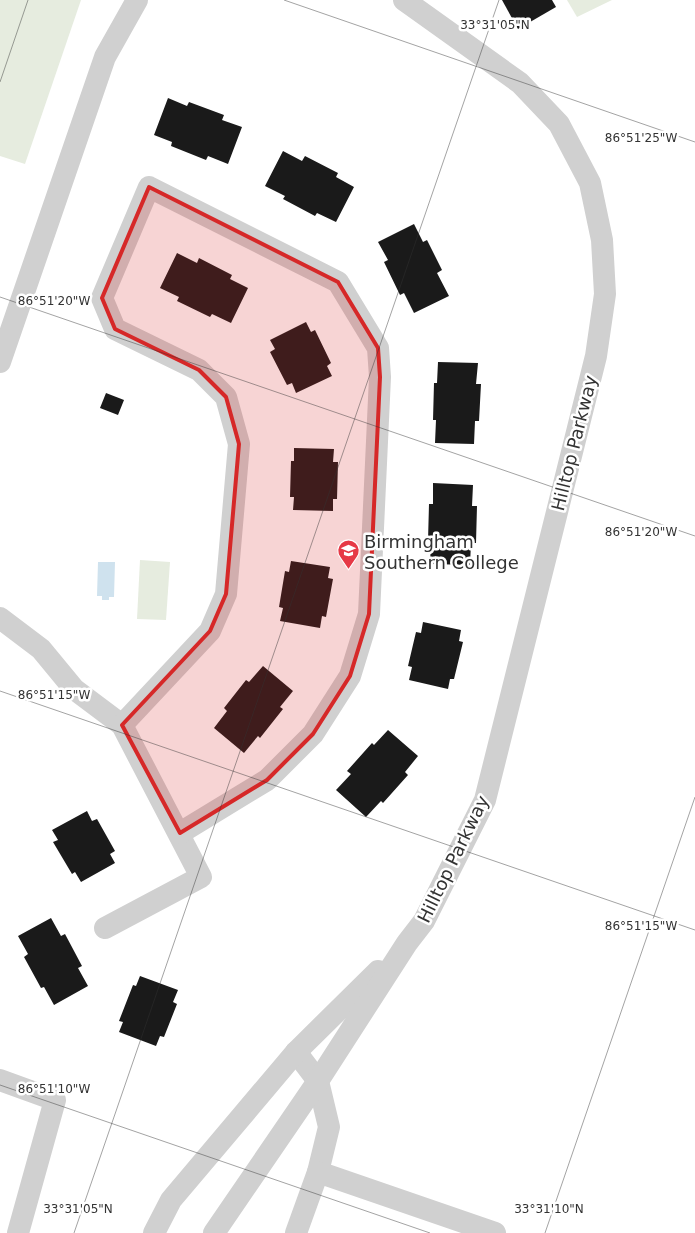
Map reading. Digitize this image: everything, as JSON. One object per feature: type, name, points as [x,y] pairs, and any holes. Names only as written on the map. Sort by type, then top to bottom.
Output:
[{"type":"street","points":[[0,362],[105,57],[137,0]]},
{"type":"street","name":"Hilltop Parkway","points":[[214,1233],[318,1080],[407,943],[424,921],[485,800],[596,356],[605,294],[602,240],[590,183],[560,124],[520,83],[404,0]]},
{"type":"street","points":[[122,725],[210,631],[226,594],[238,444],[226,397],[199,370],[115,329],[102,298],[148,187],[338,282],[378,348],[380,377],[369,614],[350,676],[313,734],[267,780],[180,833]]},
{"type":"street","points":[[0,618],[41,648],[74,689],[122,725],[180,833],[201,877],[105,928]]},
{"type":"street","name":"Hilltop Parkway","points":[[154,1233],[171,1200],[296,1052],[407,943]]},
{"type":"street","points":[[296,1052],[318,1080],[329,1127],[318,1172],[296,1233]]},
{"type":"street","points":[[0,1080],[55,1100],[18,1233]]},
{"type":"street","points":[[318,1172],[495,1233]]},
{"type":"highlighted area","points":[[149,187],[338,282],[378,348],[380,377],[369,614],[350,676],[313,734],[267,780],[180,833],[122,725],[210,631],[226,594],[239,444],[226,397],[199,370],[115,329],[102,298]]},
{"type":"shaded area","points":[[0,0],[81,0],[25,164],[0,156]]},
{"type":"shaded area","points":[[567,0],[612,0],[577,17]]},
{"type":"shaded area","points":[[140,560],[170,562],[166,620],[137,619]]},
{"type":"water","points":[[98,562],[115,562],[114,597],[109,597],[109,600],[102,600],[102,596],[97,596]]},
{"type":"building","points":[[502,0],[552,0],[556,7],[518,29]]},
{"type":"building","points":[[168,98],[187,106],[189,102],[224,115],[222,120],[242,127],[228,164],[208,156],[206,160],[171,146],[172,142],[154,135]]},
{"type":"building","points":[[283,151],[302,161],[305,156],[338,173],[336,177],[354,187],[336,222],[317,213],[315,216],[283,199],[285,196],[265,186]]},
{"type":"building","points":[[414,224],[423,242],[427,240],[442,270],[437,273],[449,296],[414,313],[404,293],[400,295],[384,262],[388,260],[378,242]]},
{"type":"building","points":[[177,253],[197,263],[199,258],[232,275],[230,279],[248,288],[231,323],[212,314],[210,317],[177,301],[179,297],[160,288]]},
{"type":"building","points":[[306,322],[311,332],[315,330],[331,363],[327,366],[332,376],[296,393],[292,383],[287,385],[270,352],[275,349],[270,340]]},
{"type":"building","points":[[438,362],[478,363],[476,384],[481,384],[479,421],[475,421],[474,444],[435,443],[436,420],[433,420],[434,383],[437,383]]},
{"type":"building","points":[[106,393],[124,400],[118,415],[100,408]]},
{"type":"building","points":[[294,448],[334,449],[333,462],[338,462],[337,499],[333,499],[333,511],[293,510],[294,497],[290,497],[291,461],[294,461]]},
{"type":"building","points":[[433,483],[473,485],[472,506],[477,506],[476,543],[471,543],[470,565],[430,564],[431,541],[428,541],[429,504],[433,504]]},
{"type":"building","points":[[291,561],[330,567],[328,578],[333,579],[326,617],[322,616],[320,628],[280,621],[283,608],[279,607],[285,571],[289,572]]},
{"type":"building","points":[[423,622],[461,630],[459,641],[463,642],[454,679],[450,679],[448,689],[409,680],[412,667],[408,666],[416,632],[421,633]]},
{"type":"building","points":[[263,666],[293,691],[280,707],[283,709],[260,738],[258,736],[244,753],[214,728],[227,711],[224,708],[246,680],[249,682]]},
{"type":"building","points":[[388,730],[418,756],[405,772],[408,775],[383,803],[381,801],[366,817],[336,790],[351,774],[347,771],[372,743],[374,745]]},
{"type":"building","points":[[87,811],[92,821],[97,819],[115,851],[110,854],[115,863],[81,882],[75,872],[72,874],[53,842],[58,840],[52,830]]},
{"type":"building","points":[[51,918],[61,936],[65,934],[82,966],[78,968],[88,986],[54,1005],[44,987],[41,988],[24,957],[28,954],[18,936]]},
{"type":"building","points":[[140,976],[178,990],[173,1002],[177,1004],[164,1037],[160,1036],[156,1046],[119,1032],[123,1022],[119,1021],[133,985],[136,986]]},
{"type":"place","name":"Birmingham Southern College","points":[[348,570]]}]
